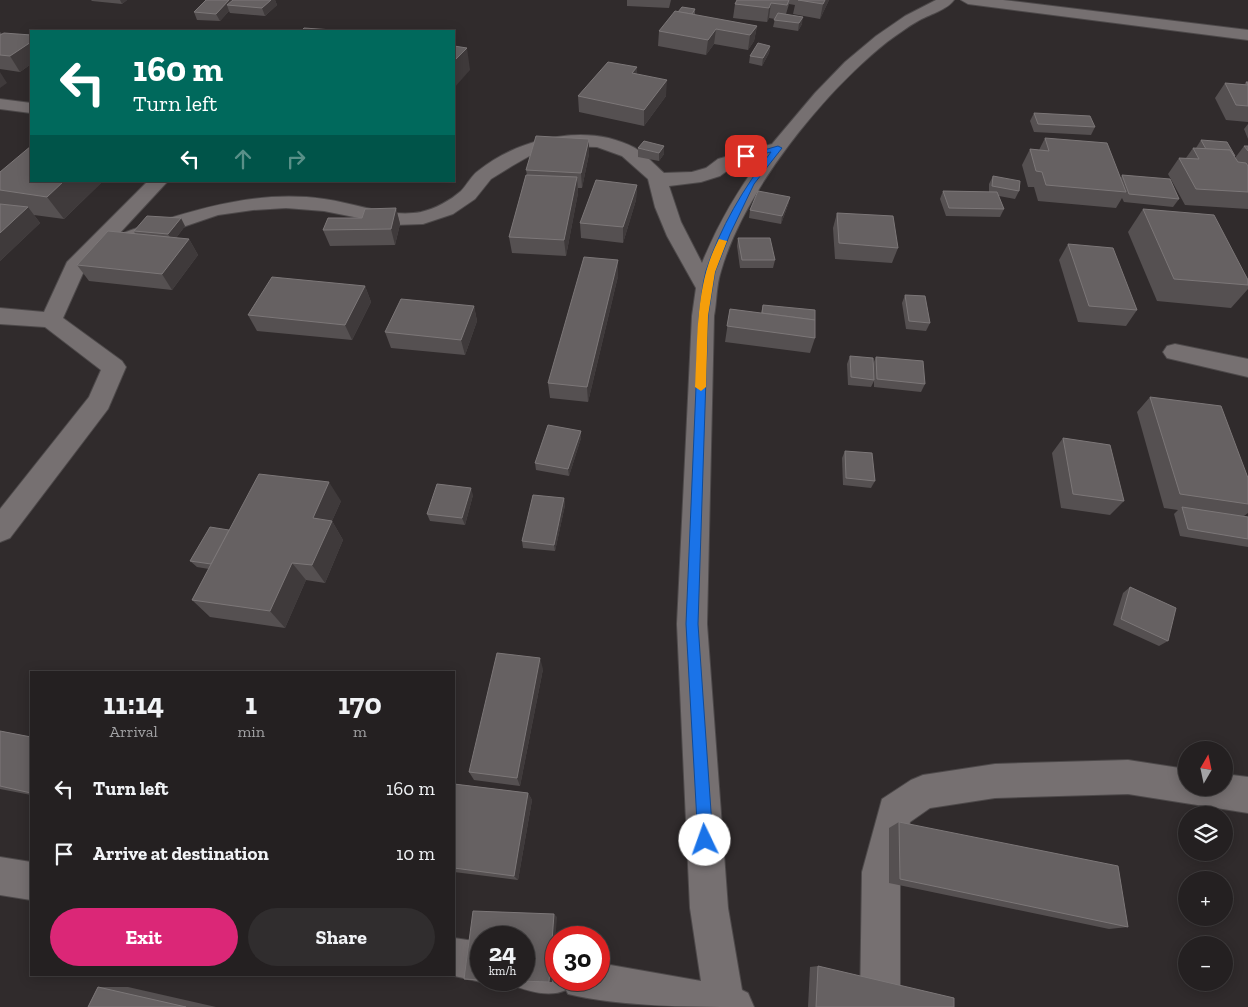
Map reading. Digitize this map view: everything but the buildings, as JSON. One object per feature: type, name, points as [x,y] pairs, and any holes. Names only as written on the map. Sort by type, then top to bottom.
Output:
[{"type":"street","points":[[610,985],[728,1007],[710,908],[692,624],[703,316],[710,272],[726,234],[751,184],[778,148],[840,77],[913,10],[947,0]]},
{"type":"street","points":[[968,0],[1248,35]]},
{"type":"street","points":[[1005,0],[1031,8]]},
{"type":"street","points":[[0,104],[30,108]]},
{"type":"street","points":[[75,267],[129,238],[216,210],[252,204],[286,202],[324,205],[394,220],[424,218],[446,210],[468,195],[484,175],[505,162],[527,150],[560,141],[599,142],[629,152],[657,177],[667,180],[694,178],[714,172],[725,163],[778,148]]},
{"type":"street","points":[[657,177],[662,202],[674,230],[684,252],[708,290]]},
{"type":"street","points":[[50,320],[75,267],[158,182]]},
{"type":"street","points":[[0,316],[50,320],[114,367],[99,402],[0,530]]},
{"type":"street","points":[[1175,352],[1248,368]]},
{"type":"street","points":[[880,1007],[881,872],[895,812],[923,792],[995,781],[1128,777],[1178,785]]},
{"type":"street","points":[[1233,793],[1248,795]]},
{"type":"street","points":[[0,876],[30,881]]},
{"type":"street","points":[[455,957],[470,960]]},
{"type":"slow traffic","points":[[701,387],[703,316],[710,272],[722,241]]},
{"type":"route","points":[[705,840],[692,624],[703,316],[710,272],[726,234],[751,184],[778,148],[746,156]]}]
